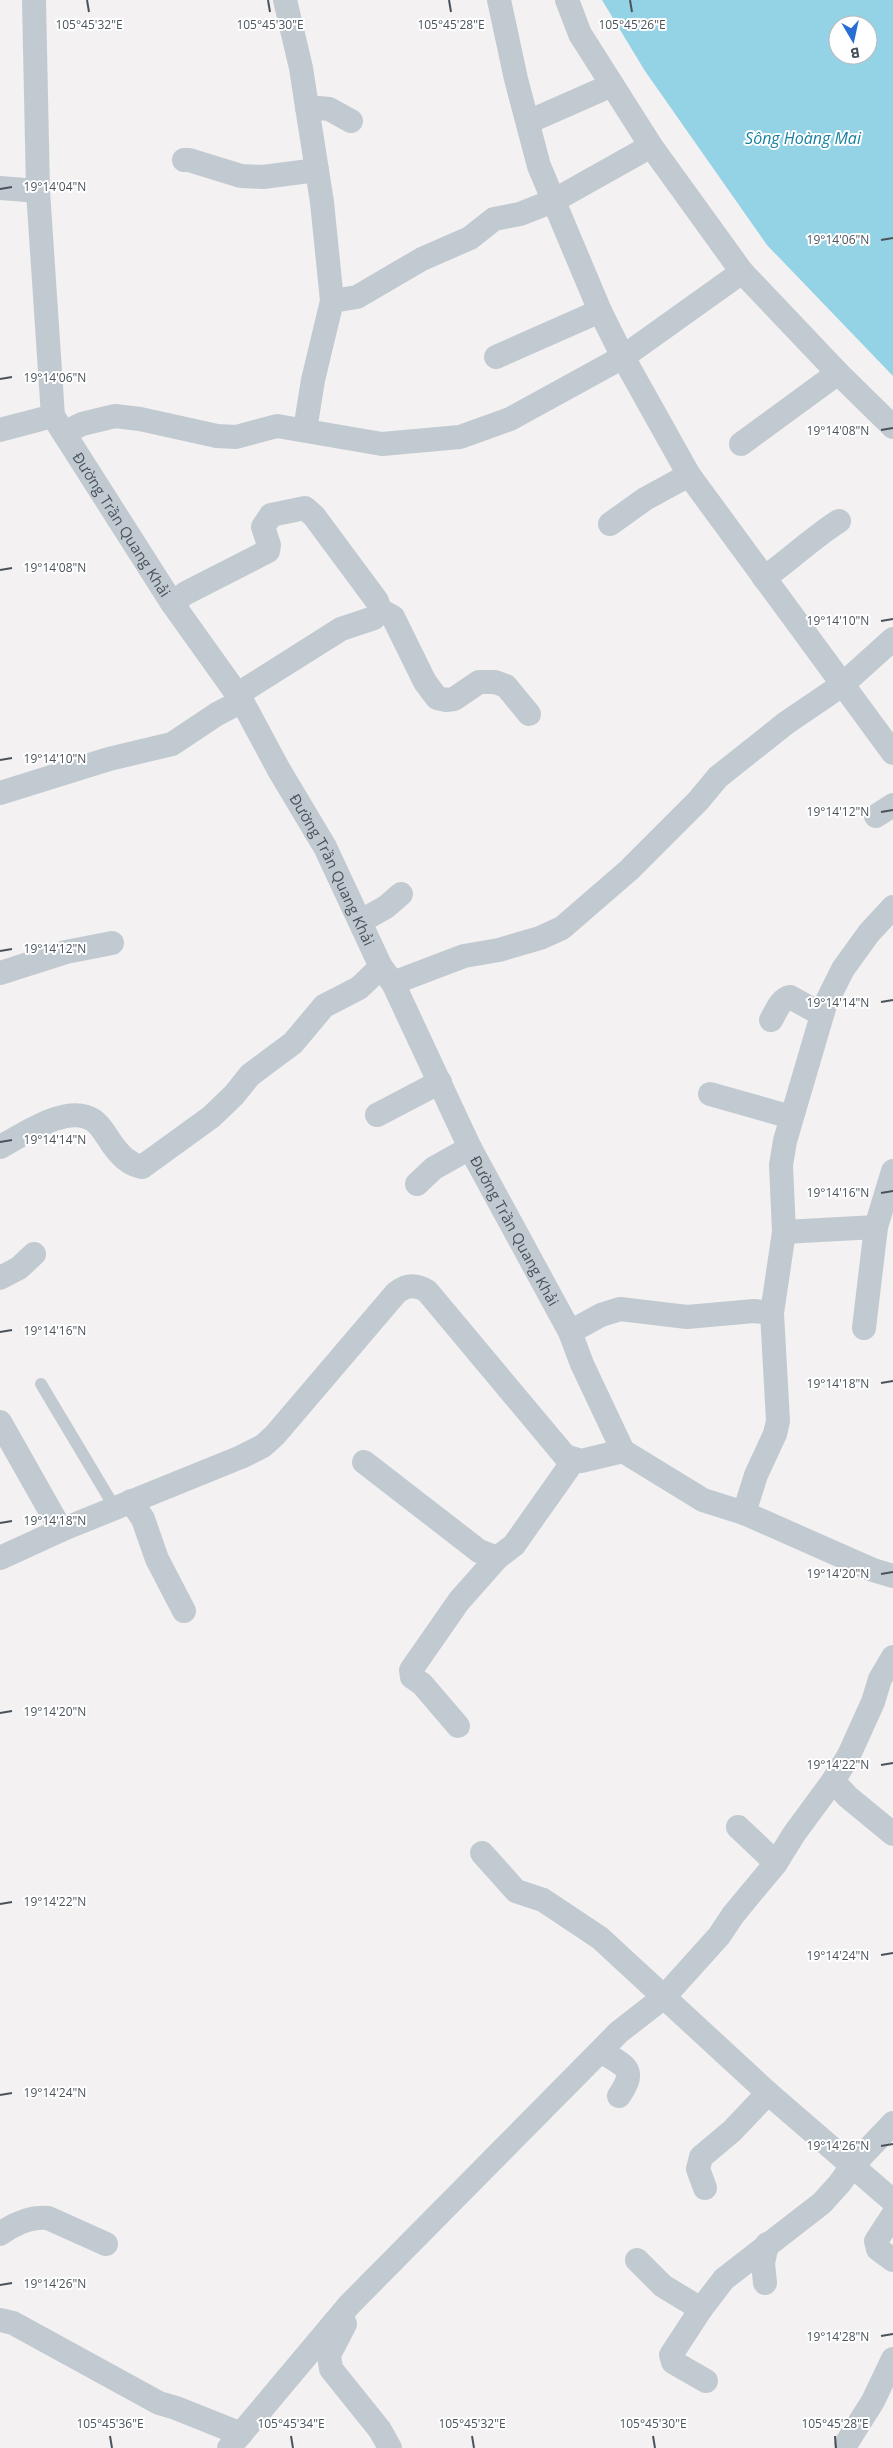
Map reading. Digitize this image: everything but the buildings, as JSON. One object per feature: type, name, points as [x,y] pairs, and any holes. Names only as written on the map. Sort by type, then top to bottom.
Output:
[{"type":"street","name":"Đường Trần Quang Khải","points":[[34,0],[38,191],[58,425],[172,603],[240,697],[279,770],[325,846],[440,1082],[470,1148],[570,1332],[582,1364],[623,1451]]},
{"type":"street","points":[[285,0],[301,68],[317,170],[332,301],[313,380],[305,430]]},
{"type":"street","points":[[499,0],[516,79],[539,166],[552,201],[622,357],[690,475],[893,753]]},
{"type":"street","points":[[567,0],[580,34],[651,146],[742,272],[838,373],[893,427]]},
{"type":"street","points":[[528,122],[612,85]]},
{"type":"street","points":[[307,107],[329,109],[351,120]]},
{"type":"street","points":[[332,301],[357,297],[422,259],[470,238],[494,219],[520,214],[552,201],[651,146]]},
{"type":"street","points":[[184,160],[241,176],[256,177],[317,170]]},
{"type":"street","points":[[0,188],[38,191]]},
{"type":"street","points":[[0,430],[82,424],[115,416],[140,419],[217,436],[236,437],[277,426],[382,444],[460,438],[510,419],[622,357],[742,272]]},
{"type":"street","points":[[496,357],[600,311]]},
{"type":"street","points":[[741,444],[838,373]]},
{"type":"street","points":[[610,524],[645,499],[690,475]]},
{"type":"street","points":[[172,603],[186,593],[268,551],[269,544],[263,527],[271,515],[305,508],[314,516],[377,601],[380,610],[393,618],[425,682],[437,698],[454,699],[479,682],[496,682],[506,686],[529,714]]},
{"type":"street","points":[[764,578],[789,561],[806,543],[838,521]]},
{"type":"street","points":[[0,793],[109,759],[172,744],[341,629],[374,618],[380,610]]},
{"type":"street","points":[[0,1147],[61,1116],[85,1117],[93,1120],[120,1154],[134,1165],[142,1167],[211,1117],[234,1095],[250,1075],[293,1043],[324,1006],[387,975],[464,956],[500,950],[540,938],[562,928],[635,864],[698,801],[718,777],[786,723],[842,685],[893,639]]},
{"type":"street","points":[[361,921],[386,908],[401,894]]},
{"type":"street","points":[[744,1513],[756,1475],[775,1434],[778,1421],[772,1313],[784,1232],[781,1165],[792,1117],[821,1014],[843,969],[869,933],[893,907]]},
{"type":"street","points":[[0,973],[66,952],[112,943]]},
{"type":"street","points":[[771,1020],[786,997],[790,997],[821,1014]]},
{"type":"street","points":[[377,1115],[440,1082]]},
{"type":"street","points":[[710,1094],[792,1117]]},
{"type":"street","points":[[417,1184],[434,1168],[470,1148]]},
{"type":"street","points":[[864,1328],[876,1228],[893,1171]]},
{"type":"street","points":[[784,1232],[876,1228]]},
{"type":"street","points":[[0,1278],[19,1268],[34,1254]]},
{"type":"street","points":[[0,1558],[123,1504],[241,1457],[262,1446],[275,1435],[396,1293],[409,1286],[418,1286],[427,1291],[565,1456],[574,1460],[591,1460],[623,1451],[703,1500],[744,1513],[873,1570],[893,1576]]},
{"type":"street","points":[[570,1332],[601,1315],[620,1309],[687,1318],[754,1311],[772,1313]]},
{"type":"street","points":[[0,1422],[61,1530]]},
{"type":"street","points":[[458,1726],[422,1684],[412,1677],[411,1670],[458,1601],[497,1558],[514,1545],[574,1460]]},
{"type":"street","points":[[364,1462],[479,1551],[497,1558]]},
{"type":"street","points":[[123,1504],[142,1519],[157,1559],[184,1611]]},
{"type":"street","points":[[0,2320],[13,2323],[159,2403],[176,2408],[235,2441],[349,2305],[619,2032],[664,1997],[719,1936],[834,1782],[849,1755],[873,1702],[880,1679],[893,1657]]},
{"type":"street","points":[[834,1782],[848,1797],[893,1834]]},
{"type":"street","points":[[738,1827],[776,1862]]},
{"type":"street","points":[[482,1853],[516,1892],[543,1900],[586,1928],[768,2093],[893,2201]]},
{"type":"street","points":[[602,2051],[625,2067],[629,2074],[629,2082],[619,2096]]},
{"type":"street","points":[[705,2188],[698,2169],[701,2157],[739,2124],[768,2093]]},
{"type":"street","points":[[706,2381],[673,2362],[671,2355],[701,2309],[724,2279],[822,2202],[840,2183],[852,2166],[893,2123]]},
{"type":"street","points":[[893,2216],[876,2241],[878,2249],[893,2260]]},
{"type":"street","points":[[0,2234],[20,2222],[39,2217],[48,2218],[106,2244]]},
{"type":"street","points":[[765,2283],[763,2263],[767,2244]]},
{"type":"street","points":[[637,2260],[663,2286],[701,2309]]},
{"type":"street","points":[[349,2305],[347,2319],[331,2348],[328,2362],[339,2381],[380,2430],[390,2448]]},
{"type":"street","points":[[846,2444],[873,2401],[893,2359]]},
{"type":"lane","points":[[41,1384],[123,1504]]},
{"type":"water","name":"Sông Hoàng Mai","points":[[602,0],[893,0],[893,376],[767,245],[645,71]]}]
